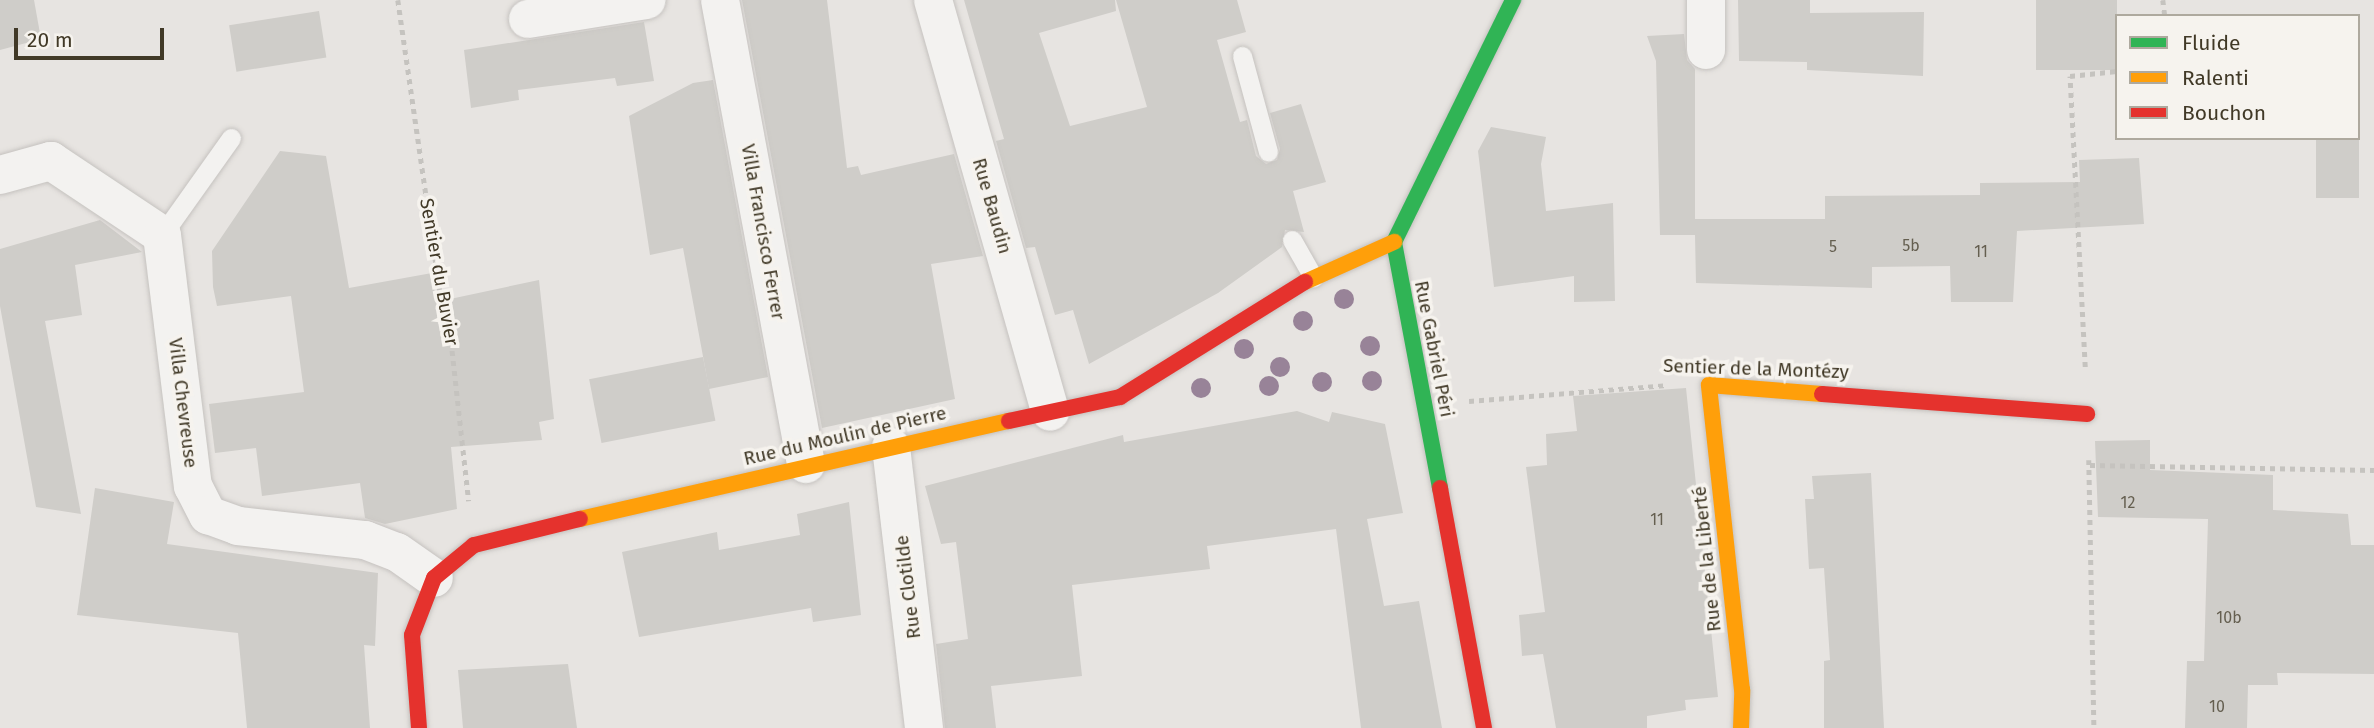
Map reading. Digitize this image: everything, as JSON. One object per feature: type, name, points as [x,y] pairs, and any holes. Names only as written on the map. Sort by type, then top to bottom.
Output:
[{"type":"street","points":[[528,19],[646,0]]},
{"type":"street","name":"Villa Francisco Ferrer","points":[[720,0],[806,464]]},
{"type":"street","name":"Rue Baudin","points":[[933,0],[1051,412]]},
{"type":"street","points":[[1394,242],[1513,0]]},
{"type":"street","points":[[1706,0],[1706,50]]},
{"type":"street","points":[[0,176],[51,161],[162,235]]},
{"type":"street","name":"Villa Chevreuse","points":[[162,235],[199,505],[223,523],[365,540],[397,552],[434,578]]},
{"type":"street","name":"Rue du Moulin de Pierre","points":[[419,728],[412,635],[434,578],[474,545],[806,464],[1120,397],[1313,277],[1394,242]]},
{"type":"street","name":"Rue Gabriel Péri","points":[[1394,242],[1484,728]]},
{"type":"street","name":"Sentier de la Montézy","points":[[1709,385],[2087,414]]},
{"type":"street","name":"Rue de la Liberté","points":[[1709,385],[1742,690],[1741,728]]},
{"type":"street","name":"Rue Clotilde","points":[[891,447],[924,728]]},
{"type":"lane","points":[[1242,56],[1268,152]]},
{"type":"lane","points":[[162,235],[231,138]]},
{"type":"lane","points":[[1293,240],[1313,277]]},
{"type":"path","name":"Sentier du Buvier","points":[[398,0],[441,299],[449,321],[474,545]]},
{"type":"path","name":"Sentier de la Montézy","points":[[1423,401],[1709,385]]},
{"type":"path","points":[[2090,465],[2374,470]]},
{"type":"building","points":[[0,0],[34,0],[41,39],[0,50]]},
{"type":"building","points":[[742,0],[827,0],[847,168],[858,166],[861,175],[954,154],[983,256],[931,264],[955,399],[822,428]]},
{"type":"building","points":[[964,0],[1115,0],[1116,11],[1039,33],[1070,126],[1147,107],[1116,0],[1237,0],[1246,32],[1217,40],[1240,122],[1247,120],[1256,156],[1266,164],[1277,160],[1280,149],[1270,113],[1301,104],[1326,182],[1293,191],[1304,232],[1285,230],[1282,247],[1218,293],[1089,364],[1073,310],[1055,315],[1035,247],[1026,248],[996,141],[1004,139]]},
{"type":"building","points":[[1738,0],[1810,0],[1810,13],[1924,12],[1923,76],[1807,70],[1807,62],[1739,61]]},
{"type":"building","points":[[2036,0],[2117,0],[2115,70],[2036,70]]},
{"type":"building","points":[[319,11],[326,57],[236,72],[229,25]]},
{"type":"building","points":[[644,22],[654,81],[617,86],[615,78],[518,90],[519,100],[471,108],[464,50]]},
{"type":"building","points":[[1684,34],[1687,60],[1695,69],[1695,219],[1825,219],[1825,196],[1980,195],[1980,183],[2080,182],[2079,160],[2139,158],[2144,224],[2017,231],[2013,302],[1951,302],[1950,266],[1872,267],[1872,288],[1696,283],[1695,235],[1660,235],[1656,61],[1647,36]]},
{"type":"building","points":[[713,80],[768,377],[709,389],[683,248],[650,255],[629,116],[693,83]]},
{"type":"building","points":[[1491,127],[1546,137],[1541,164],[1546,211],[1613,203],[1615,301],[1574,302],[1574,276],[1494,287],[1478,151]]},
{"type":"building","points":[[2316,140],[2359,140],[2359,198],[2316,198]]},
{"type":"building","points":[[280,151],[326,156],[349,288],[432,273],[436,302],[539,280],[554,419],[539,422],[542,440],[451,447],[457,509],[385,524],[365,518],[360,483],[262,496],[256,448],[215,453],[209,404],[304,392],[291,296],[217,306],[213,287],[212,251]]},
{"type":"building","points":[[100,220],[142,252],[75,265],[82,315],[45,321],[81,514],[36,507],[0,306],[0,249]]},
{"type":"building","points":[[703,357],[715,421],[602,443],[589,379]]},
{"type":"building","points":[[1686,388],[1718,697],[1685,700],[1686,710],[1647,716],[1647,728],[1556,728],[1543,654],[1522,656],[1519,615],[1545,612],[1526,467],[1547,465],[1546,434],[1577,431],[1573,396]]},
{"type":"building","points":[[1297,411],[1329,422],[1332,412],[1385,424],[1403,513],[1367,519],[1384,606],[1419,601],[1442,728],[1361,728],[1336,529],[1207,546],[1210,569],[1072,585],[1082,676],[991,686],[996,728],[945,728],[936,644],[968,639],[956,542],[941,544],[925,486],[1123,435],[1124,442]]},
{"type":"building","points":[[2150,440],[2150,470],[2273,475],[2273,510],[2348,514],[2351,545],[2374,545],[2374,674],[2277,673],[2278,685],[2248,685],[2247,728],[2185,728],[2187,661],[2204,661],[2208,519],[2098,517],[2095,441]]},
{"type":"building","points":[[1871,473],[1884,728],[1824,728],[1824,661],[1830,660],[1824,568],[1809,569],[1805,499],[1814,499],[1812,476]]},
{"type":"building","points":[[95,488],[174,502],[167,544],[378,573],[375,646],[364,645],[370,728],[247,728],[238,633],[77,615]]},
{"type":"building","points":[[849,502],[861,615],[813,622],[811,608],[639,637],[622,552],[717,532],[719,550],[800,535],[797,514]]},
{"type":"building","points":[[568,664],[577,728],[463,728],[458,670]]},
{"type":"traffic: fast","points":[[1440,488],[1394,242],[1513,0]]},
{"type":"traffic: slow","points":[[1305,282],[1394,242]]},
{"type":"traffic: slow","points":[[1741,728],[1742,690],[1709,385],[1822,394]]},
{"type":"traffic: slow","points":[[580,519],[1009,421]]},
{"type":"traffic: jam","points":[[1009,421],[1120,397],[1305,282]]},
{"type":"traffic: jam","points":[[1822,394],[2087,414]]},
{"type":"traffic: jam","points":[[1440,488],[1484,728]]},
{"type":"traffic: jam","points":[[419,728],[412,635],[434,578],[474,545],[580,519]]}]
